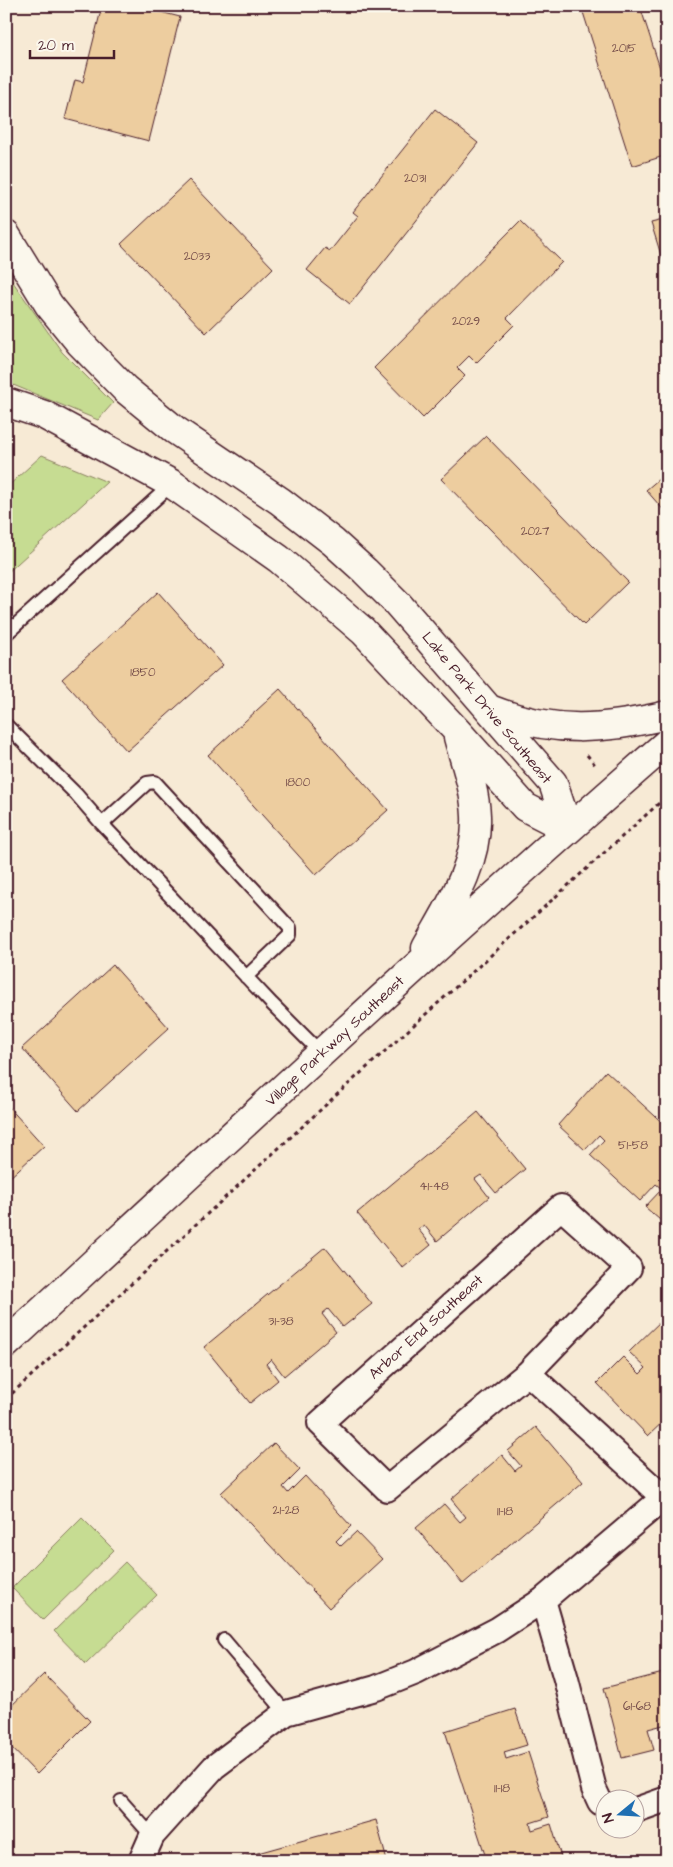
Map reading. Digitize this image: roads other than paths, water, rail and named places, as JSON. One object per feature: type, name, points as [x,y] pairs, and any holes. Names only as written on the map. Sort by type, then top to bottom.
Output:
[{"type":"street","name":"Lake Park Drive Southeast","points":[[6,235],[49,305],[80,343],[125,388],[175,430],[280,501],[333,542],[397,603],[491,709],[553,783],[568,829]]},
{"type":"street","points":[[6,402],[44,415],[172,484],[279,559],[363,631],[457,731],[525,808],[568,829]]},
{"type":"street","points":[[491,709],[516,719],[542,726],[577,729],[616,725],[667,715]]},
{"type":"street","points":[[417,966],[463,881],[474,847],[476,817],[472,789],[457,731]]},
{"type":"street","name":"Village Parkway Southeast","points":[[6,1344],[417,966],[568,829],[667,743]]},
{"type":"street","name":"Arbor End Southeast","points":[[561,1206],[629,1268],[528,1373],[387,1489],[320,1423],[561,1206]]},
{"type":"street","points":[[141,1861],[152,1836],[214,1767],[286,1713],[376,1688],[416,1672],[497,1630],[543,1600],[665,1497],[528,1373]]},
{"type":"street","points":[[543,1600],[596,1794]]},
{"type":"street","points":[[646,1806],[667,1799]]},
{"type":"lane","points":[[6,634],[172,484]]},
{"type":"lane","points":[[6,725],[76,794],[246,977],[322,1053]]},
{"type":"lane","points":[[102,824],[147,783],[155,782],[290,928],[290,935],[246,977]]},
{"type":"lane","points":[[224,1640],[286,1713]]},
{"type":"lane","points":[[121,1801],[152,1836]]}]
